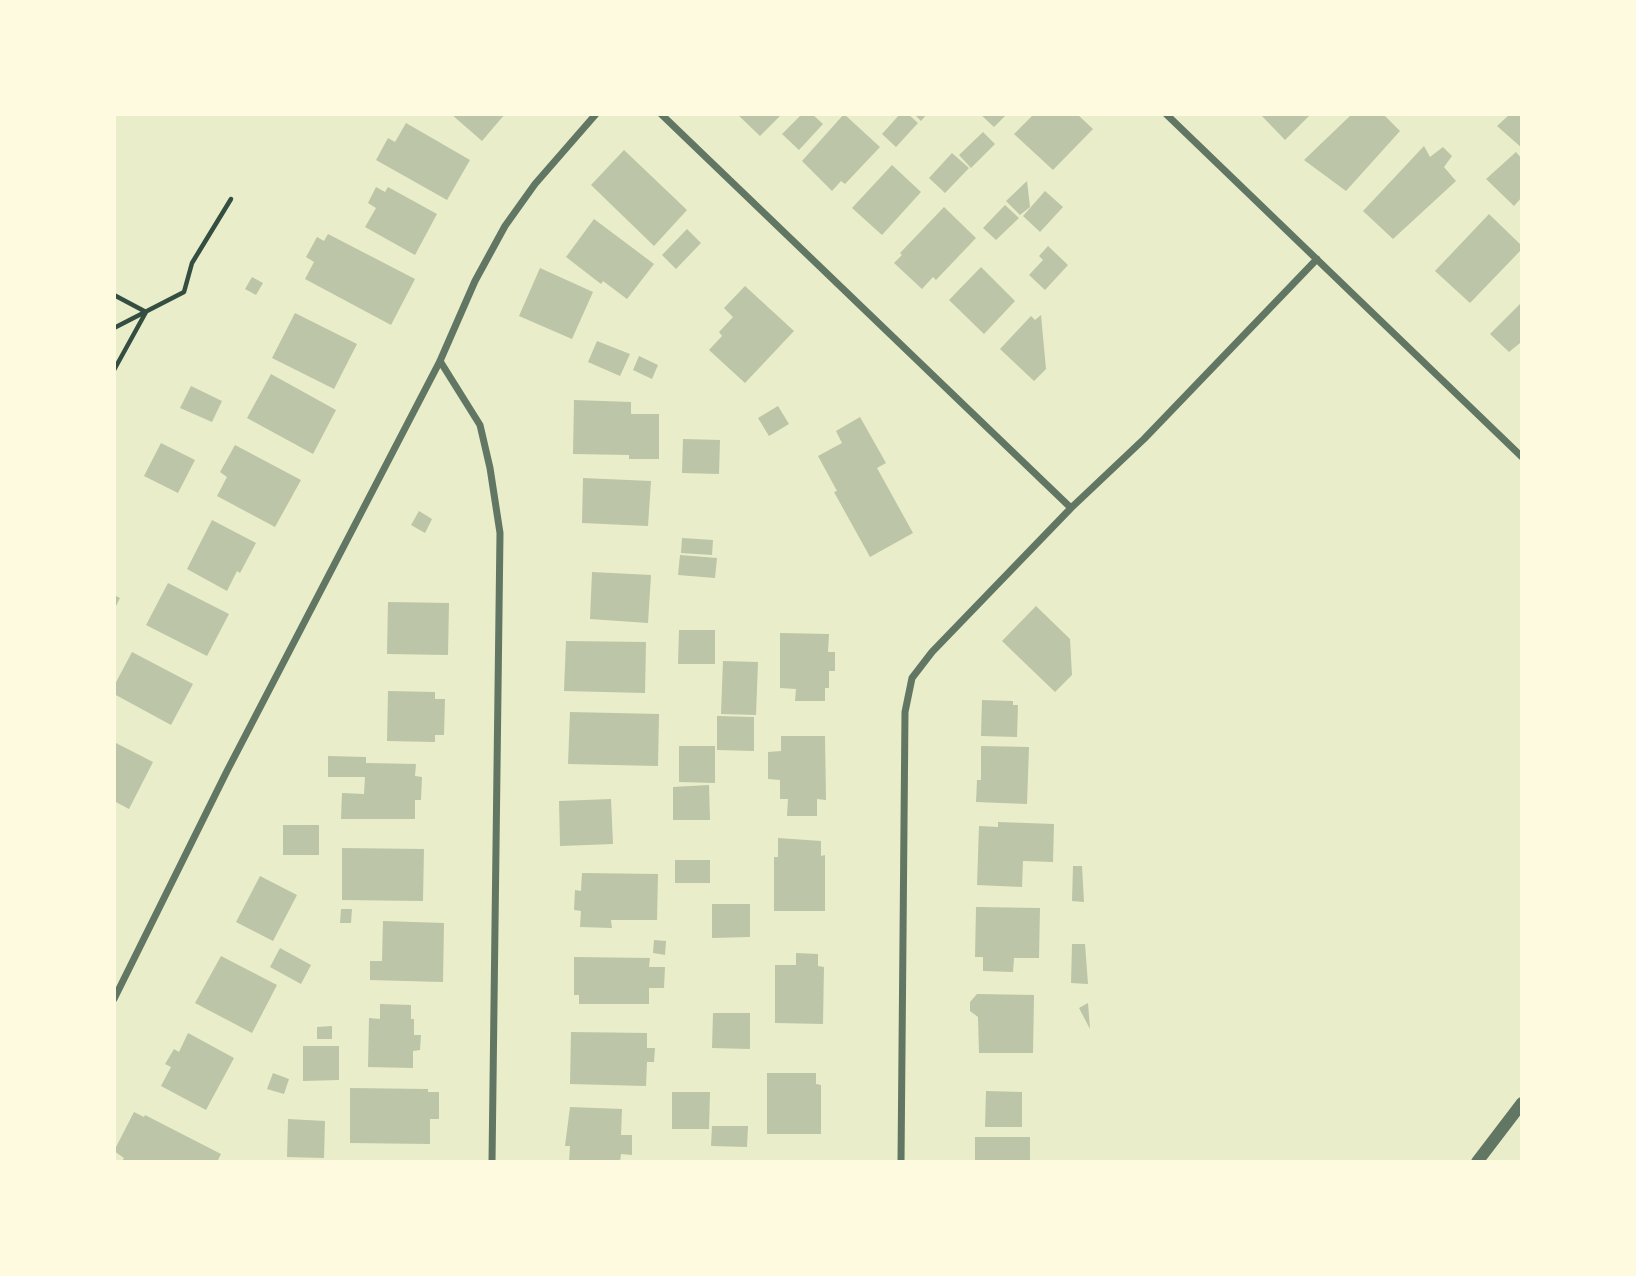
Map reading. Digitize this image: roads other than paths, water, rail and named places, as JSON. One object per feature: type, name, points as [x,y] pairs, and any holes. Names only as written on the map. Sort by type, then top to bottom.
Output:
[{"type":"street","points":[[114,999],[227,771],[440,361],[475,281],[505,226],[535,184],[596,114]]},
{"type":"street","points":[[662,114],[1071,508]]},
{"type":"street","points":[[1166,114],[1522,457]]},
{"type":"street","points":[[901,1162],[905,712],[912,678],[932,652],[1071,508],[1144,439],[1317,259]]},
{"type":"street","points":[[440,361],[480,425],[500,533],[492,1162]]},
{"type":"street","points":[[1477,1162],[1522,1103]]}]
